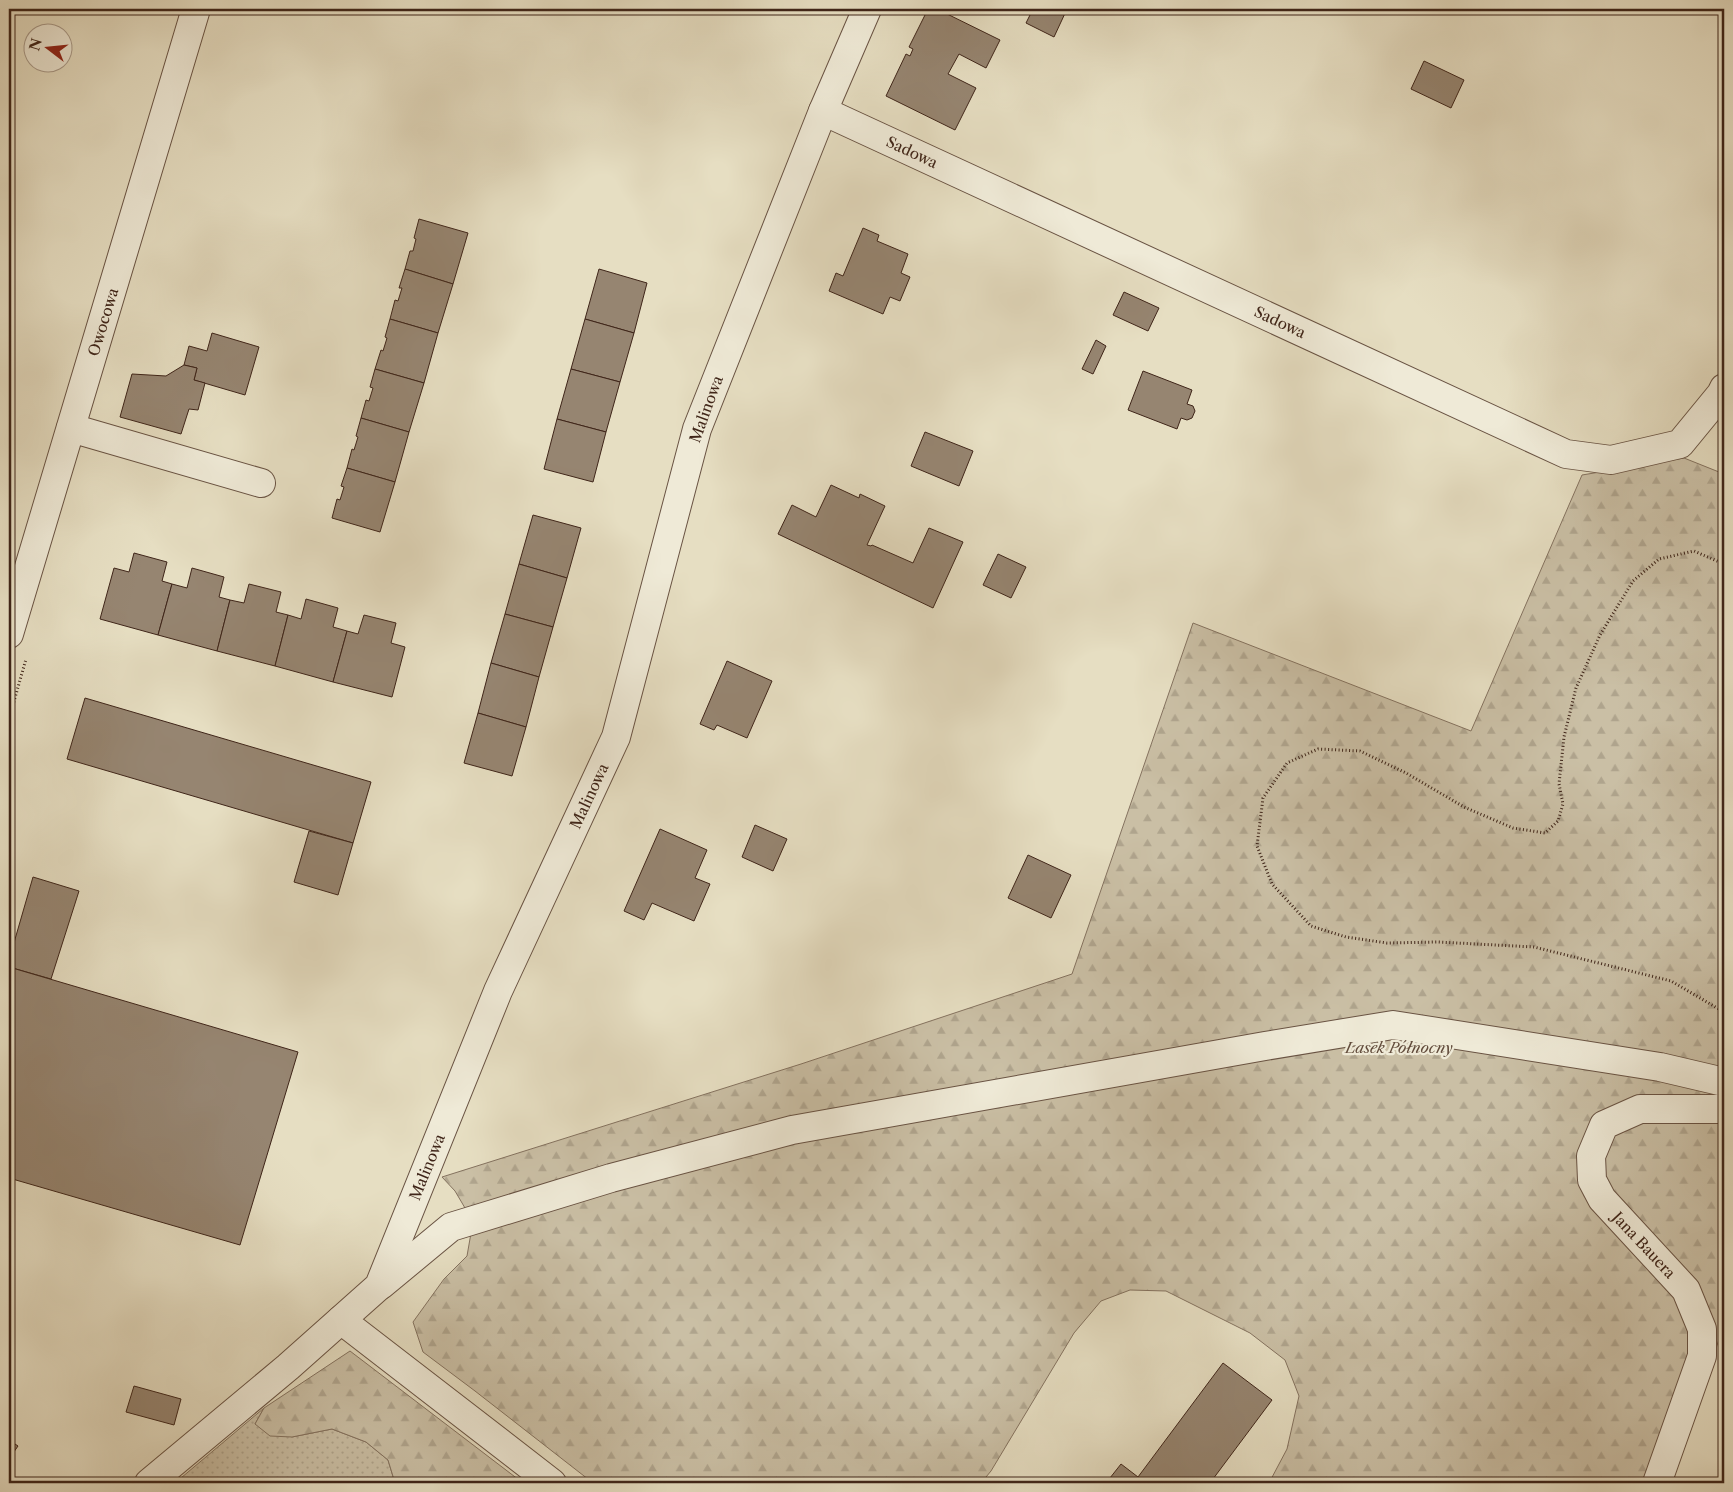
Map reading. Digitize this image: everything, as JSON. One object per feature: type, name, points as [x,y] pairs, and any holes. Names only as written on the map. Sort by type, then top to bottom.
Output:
[{"type":"street","name":"Owocowa","points":[[9,634],[196,9]]},
{"type":"street","name":"Malinowa","points":[[149,1483],[288,1367],[380,1286],[498,991],[616,737],[697,429],[823,111],[867,9]]},
{"type":"street","name":"Sadowa","points":[[823,111],[1566,454],[1611,460],[1680,444],[1722,394],[1724,388]]},
{"type":"street","points":[[71,428],[261,483]]},
{"type":"street","points":[[380,1286],[451,1228],[611,1178],[792,1130],[1394,1025],[1660,1067],[1724,1082]]},
{"type":"street","name":"Jana Bauera","points":[[1657,1483],[1702,1356],[1702,1329],[1686,1290],[1602,1199],[1592,1180],[1591,1156],[1604,1125],[1640,1109],[1724,1109]]},
{"type":"street","points":[[341,1320],[552,1483]]},
{"type":"path","points":[[1724,564],[1694,551],[1659,559],[1633,581],[1600,634],[1576,688],[1564,736],[1559,784],[1563,804],[1558,821],[1545,833],[1513,828],[1464,807],[1406,773],[1360,751],[1318,749],[1287,763],[1264,798],[1257,846],[1272,884],[1311,926],[1346,937],[1386,943],[1438,942],[1534,947],[1671,981],[1724,1012]]},
{"type":"green space","name":"Lasek Północny","points":[[1684,458],[1724,474],[1724,1324],[1672,1483],[1269,1483],[1287,1449],[1299,1396],[1285,1360],[1250,1333],[1166,1291],[1130,1290],[1101,1301],[1074,1333],[991,1471],[981,1483],[593,1483],[423,1352],[413,1322],[444,1279],[467,1256],[471,1233],[465,1208],[455,1191],[442,1177],[801,1064],[1072,974],[1193,623],[1471,731],[1582,475]]},
{"type":"green space","points":[[350,1351],[523,1483],[395,1483],[388,1460],[366,1442],[332,1429],[292,1437],[270,1436],[255,1424],[264,1408]]},
{"type":"green space","points":[[264,1408],[255,1424],[292,1437],[332,1429],[366,1442],[388,1460],[395,1483],[175,1483]]},
{"type":"building","points":[[928,9],[937,9],[1000,40],[986,68],[959,54],[948,74],[976,88],[955,130],[886,96],[906,54],[910,56],[913,49],[909,47]]},
{"type":"building","points":[[1033,9],[1067,9],[1054,37],[1026,23]]},
{"type":"building","points":[[1424,61],[1464,80],[1451,108],[1411,89]]},
{"type":"building","points":[[419,219],[468,233],[453,284],[405,269],[410,251],[413,251]]},
{"type":"building","points":[[863,228],[879,235],[877,241],[908,254],[901,273],[910,277],[900,301],[890,297],[883,314],[829,291],[836,273],[843,276]]},
{"type":"building","points":[[405,269],[453,284],[438,333],[390,319],[395,300],[398,301],[402,288],[399,288]]},
{"type":"building","points":[[599,269],[647,283],[634,333],[585,319]]},
{"type":"building","points":[[1124,292],[1159,308],[1148,331],[1113,315]]},
{"type":"building","points":[[390,319],[438,333],[424,383],[375,369],[387,338],[385,337]]},
{"type":"building","points":[[585,319],[634,333],[620,382],[571,369]]},
{"type":"building","points":[[212,333],[259,347],[245,395],[194,380],[197,368],[184,365],[189,346],[207,351]]},
{"type":"building","points":[[1096,340],[1106,346],[1093,374],[1082,369]]},
{"type":"building","points":[[184,365],[197,368],[194,380],[205,383],[198,410],[189,409],[181,434],[120,417],[132,374],[166,376]]},
{"type":"building","points":[[375,369],[424,383],[409,432],[361,418],[366,400],[369,401],[373,388],[370,387]]},
{"type":"building","points":[[571,369],[620,382],[606,432],[557,419]]},
{"type":"building","points":[[1143,371],[1192,390],[1187,404],[1193,406],[1195,411],[1192,418],[1187,420],[1181,418],[1177,429],[1128,410]]},
{"type":"building","points":[[361,418],[409,432],[395,482],[347,468],[352,449],[354,450],[358,437],[356,436]]},
{"type":"building","points":[[557,419],[606,432],[593,482],[544,469]]},
{"type":"building","points":[[925,432],[973,451],[959,486],[911,466]]},
{"type":"building","points":[[347,468],[395,482],[380,532],[332,518],[337,499],[340,500],[344,487],[341,486]]},
{"type":"building","points":[[831,485],[859,498],[860,494],[885,506],[867,545],[872,545],[913,563],[929,528],[963,542],[933,608],[778,534],[792,505],[816,517]]},
{"type":"building","points":[[533,515],[581,528],[567,578],[519,564]]},
{"type":"building","points":[[134,553],[167,562],[162,581],[172,584],[158,635],[100,619],[114,568],[129,572]]},
{"type":"building","points":[[998,554],[1026,567],[1011,598],[983,585]]},
{"type":"building","points":[[519,564],[567,578],[553,627],[505,614]]},
{"type":"building","points":[[192,568],[224,577],[219,597],[230,600],[217,651],[158,635],[172,584],[187,588]]},
{"type":"building","points":[[249,584],[281,592],[276,612],[288,615],[275,666],[217,651],[230,600],[244,603]]},
{"type":"building","points":[[306,599],[338,608],[333,627],[347,631],[333,682],[275,666],[288,615],[301,619]]},
{"type":"building","points":[[505,614],[553,627],[539,677],[491,663]]},
{"type":"building","points":[[364,615],[396,623],[391,643],[405,647],[392,697],[333,682],[347,631],[358,634]]},
{"type":"building","points":[[727,661],[772,681],[747,738],[717,725],[714,730],[700,724]]},
{"type":"building","points":[[491,663],[539,677],[526,727],[478,713]]},
{"type":"building","points":[[85,698],[371,782],[353,843],[67,759]]},
{"type":"building","points":[[478,713],[526,727],[512,776],[464,763]]},
{"type":"building","points":[[755,825],[787,839],[773,871],[742,857]]},
{"type":"building","points":[[660,829],[707,850],[695,878],[710,884],[694,921],[652,903],[644,920],[624,911]]},
{"type":"building","points":[[309,831],[353,843],[338,895],[294,882]]},
{"type":"building","points":[[1028,855],[1071,875],[1051,918],[1008,898]]},
{"type":"building","points":[[33,877],[79,891],[51,979],[9,967],[9,960]]},
{"type":"building","points":[[9,967],[298,1052],[240,1245],[9,1178]]},
{"type":"building","points":[[1223,1363],[1272,1400],[1210,1483],[1106,1483],[1121,1464],[1138,1477]]},
{"type":"building","points":[[134,1386],[181,1399],[174,1425],[126,1412]]},
{"type":"building","points":[[9,1440],[18,1446],[9,1459]]}]
